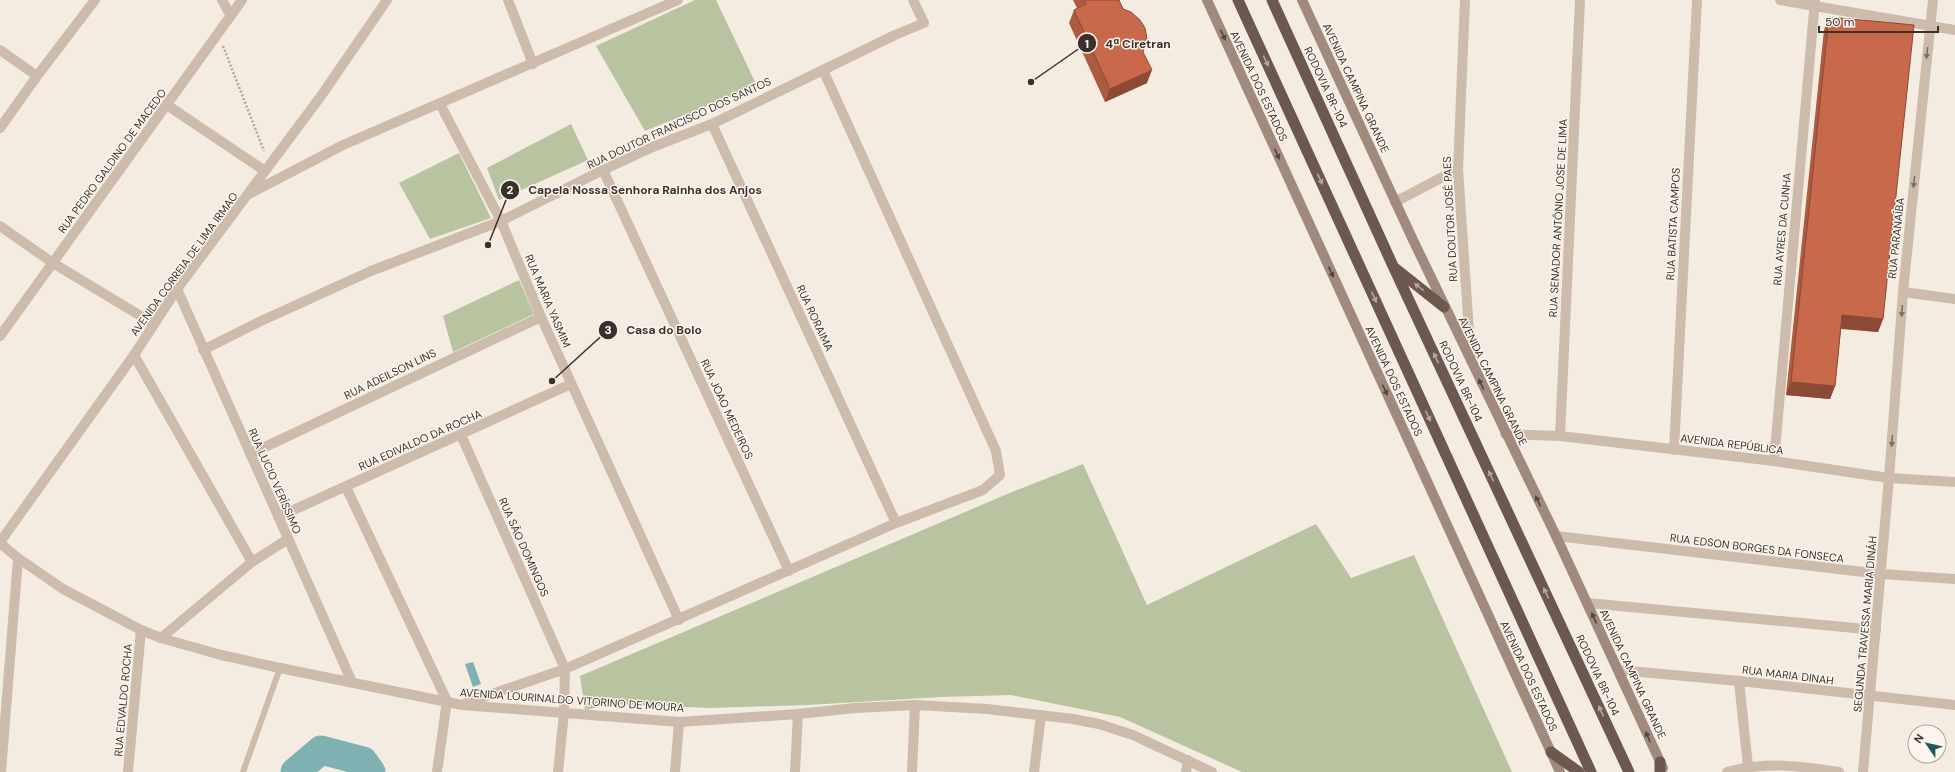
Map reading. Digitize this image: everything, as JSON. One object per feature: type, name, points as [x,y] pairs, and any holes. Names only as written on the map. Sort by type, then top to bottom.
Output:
[{"type":"highway","points":[[1238,0],[1591,772]]},
{"type":"highway","name":"RODOVIA BR-104","points":[[1272,0],[1393,266],[1629,772]]},
{"type":"highway","points":[[1393,266],[1444,307]]},
{"type":"highway","points":[[1551,752],[1579,772]]},
{"type":"main road","name":"AVENIDA DOS ESTADOS","points":[[1207,0],[1560,772]]},
{"type":"main road","name":"AVENIDA CAMPINA GRANDE","points":[[1302,0],[1444,307],[1587,602],[1662,769]]},
{"type":"street","points":[[0,128],[37,76],[95,0]]},
{"type":"street","points":[[222,0],[231,16]]},
{"type":"street","name":"RUA PEDRO GALDINO DE MACEDO","points":[[0,336],[242,0]]},
{"type":"street","points":[[508,0],[533,64]]},
{"type":"street","points":[[249,194],[343,145],[678,0]]},
{"type":"street","name":"RUA DOUTOR FRANCISCO DOS SANTOS","points":[[203,350],[261,321],[371,271],[501,221],[655,146],[712,124],[895,35],[924,23],[913,0]]},
{"type":"street","name":"RUA DOUTOR JOSÉ PAES","points":[[1465,0],[1458,169],[1472,365]]},
{"type":"street","name":"RUA SENADOR ANTÔNIO JOSE DE LIMA","points":[[1560,436],[1580,0]]},
{"type":"street","name":"RUA BATISTA CAMPOS","points":[[1674,450],[1697,0]]},
{"type":"street","points":[[1780,0],[1815,3],[1929,27],[1955,30]]},
{"type":"street","name":"RUA PARANAÍBA","points":[[1890,478],[1903,292],[1929,27],[1933,0]]},
{"type":"street","name":"AVENIDA CORREIA DE LIMA IRMAO","points":[[0,542],[134,355],[177,290],[321,96],[387,1]]},
{"type":"street","name":"RUA AYRES DA CUNHA","points":[[1774,461],[1815,3]]},
{"type":"street","points":[[0,50],[37,76]]},
{"type":"street","points":[[462,705],[565,669],[896,523],[983,490],[1000,476],[996,451],[823,70]]},
{"type":"street","name":"RUA MARIA YASMIM","points":[[440,104],[501,221],[541,317],[679,620]]},
{"type":"street","points":[[167,105],[268,168]]},
{"type":"street","name":"RUA RORAIMA","points":[[712,124],[896,523]]},
{"type":"street","points":[[1395,202],[1458,169]]},
{"type":"street","name":"RUA JOAO MEDEIROS","points":[[604,170],[789,571]]},
{"type":"street","points":[[0,226],[53,263],[154,324]]},
{"type":"street","name":"RUA LUCIO VERÍSSIMO","points":[[177,290],[352,682]]},
{"type":"street","points":[[1903,292],[1955,299]]},
{"type":"street","name":"RUA ADEILSON LINS","points":[[250,454],[541,317]]},
{"type":"street","points":[[134,355],[252,562]]},
{"type":"street","name":"RUA EDIVALDO DA ROCHA","points":[[278,517],[572,384]]},
{"type":"street","name":"AVENIDA REPÚBLICA","points":[[1505,434],[1560,436],[1774,461],[1890,478],[1955,482]]},
{"type":"street","name":"RUA SÃO DOMINGOS","points":[[461,435],[565,669]]},
{"type":"street","name":"SEGUNDA TRAVESSA MARIA DINÁH","points":[[1863,772],[1890,478]]},
{"type":"street","points":[[346,486],[447,701],[437,772]]},
{"type":"street","name":"RUA EDSON BORGES DA FONSECA","points":[[1556,536],[1881,574],[1955,579]]},
{"type":"street","points":[[162,638],[252,562],[288,540]]},
{"type":"street","name":"AVENIDA LOURINALDO VITORINO DE MOURA","points":[[0,542],[18,558],[63,589],[141,630],[162,638],[221,655],[462,705],[680,722],[798,714],[855,708],[915,705],[987,709],[1099,724],[1133,735],[1212,772]]},
{"type":"street","points":[[1,772],[18,558]]},
{"type":"street","points":[[1587,602],[1876,630]]},
{"type":"street","name":"RUA EDVALDO ROCHA","points":[[128,772],[141,630]]},
{"type":"street","points":[[558,772],[564,713],[565,669]]},
{"type":"street","name":"RUA MARIA DINAH","points":[[1618,670],[1738,681],[1955,705]]},
{"type":"street","points":[[1738,681],[1748,766]]},
{"type":"street","points":[[912,772],[915,705]]},
{"type":"street","points":[[795,772],[798,714]]},
{"type":"street","points":[[1034,772],[1040,715]]},
{"type":"street","points":[[675,772],[680,722]]},
{"type":"street","points":[[1186,772],[1188,760]]},
{"type":"street","points":[[1727,772],[1748,766],[1785,765],[1840,772]]},
{"type":"lane","points":[[242,772],[280,668]]},
{"type":"path","points":[[218,34],[268,168]]},
{"type":"green space","points":[[695,0],[716,0],[757,86],[645,131],[596,46]]},
{"type":"green space","points":[[571,124],[588,160],[499,200],[487,168]]},
{"type":"green space","points":[[459,153],[491,218],[430,239],[399,183]]},
{"type":"green space","points":[[519,280],[534,314],[453,352],[443,316]]},
{"type":"green space","points":[[1083,464],[1147,605],[1316,524],[1351,578],[1414,555],[1512,772],[1242,772],[1120,717],[1011,695],[941,697],[808,705],[710,708],[615,704],[585,710],[580,676],[1012,492]]},
{"type":"water","points":[[473,662],[481,684],[473,687],[465,664]]},
{"type":"building","points":[[1084,0],[1119,0],[1123,9],[1131,12],[1140,20],[1145,28],[1147,39],[1143,52],[1152,70],[1110,89],[1074,10],[1086,4]]},
{"type":"building","points":[[1829,17],[1914,25],[1883,319],[1842,315],[1835,386],[1791,382]]},
{"type":"waterway","points":[[295,772],[321,750],[363,761],[371,772]]},
{"type":"place","name":"4ª Ciretran","points":[[1031,82]]},
{"type":"place","name":"Capela Nossa Senhora Rainha dos Anjos","points":[[488,245]]},
{"type":"place","name":"Casa do Bolo","points":[[552,381]]}]
